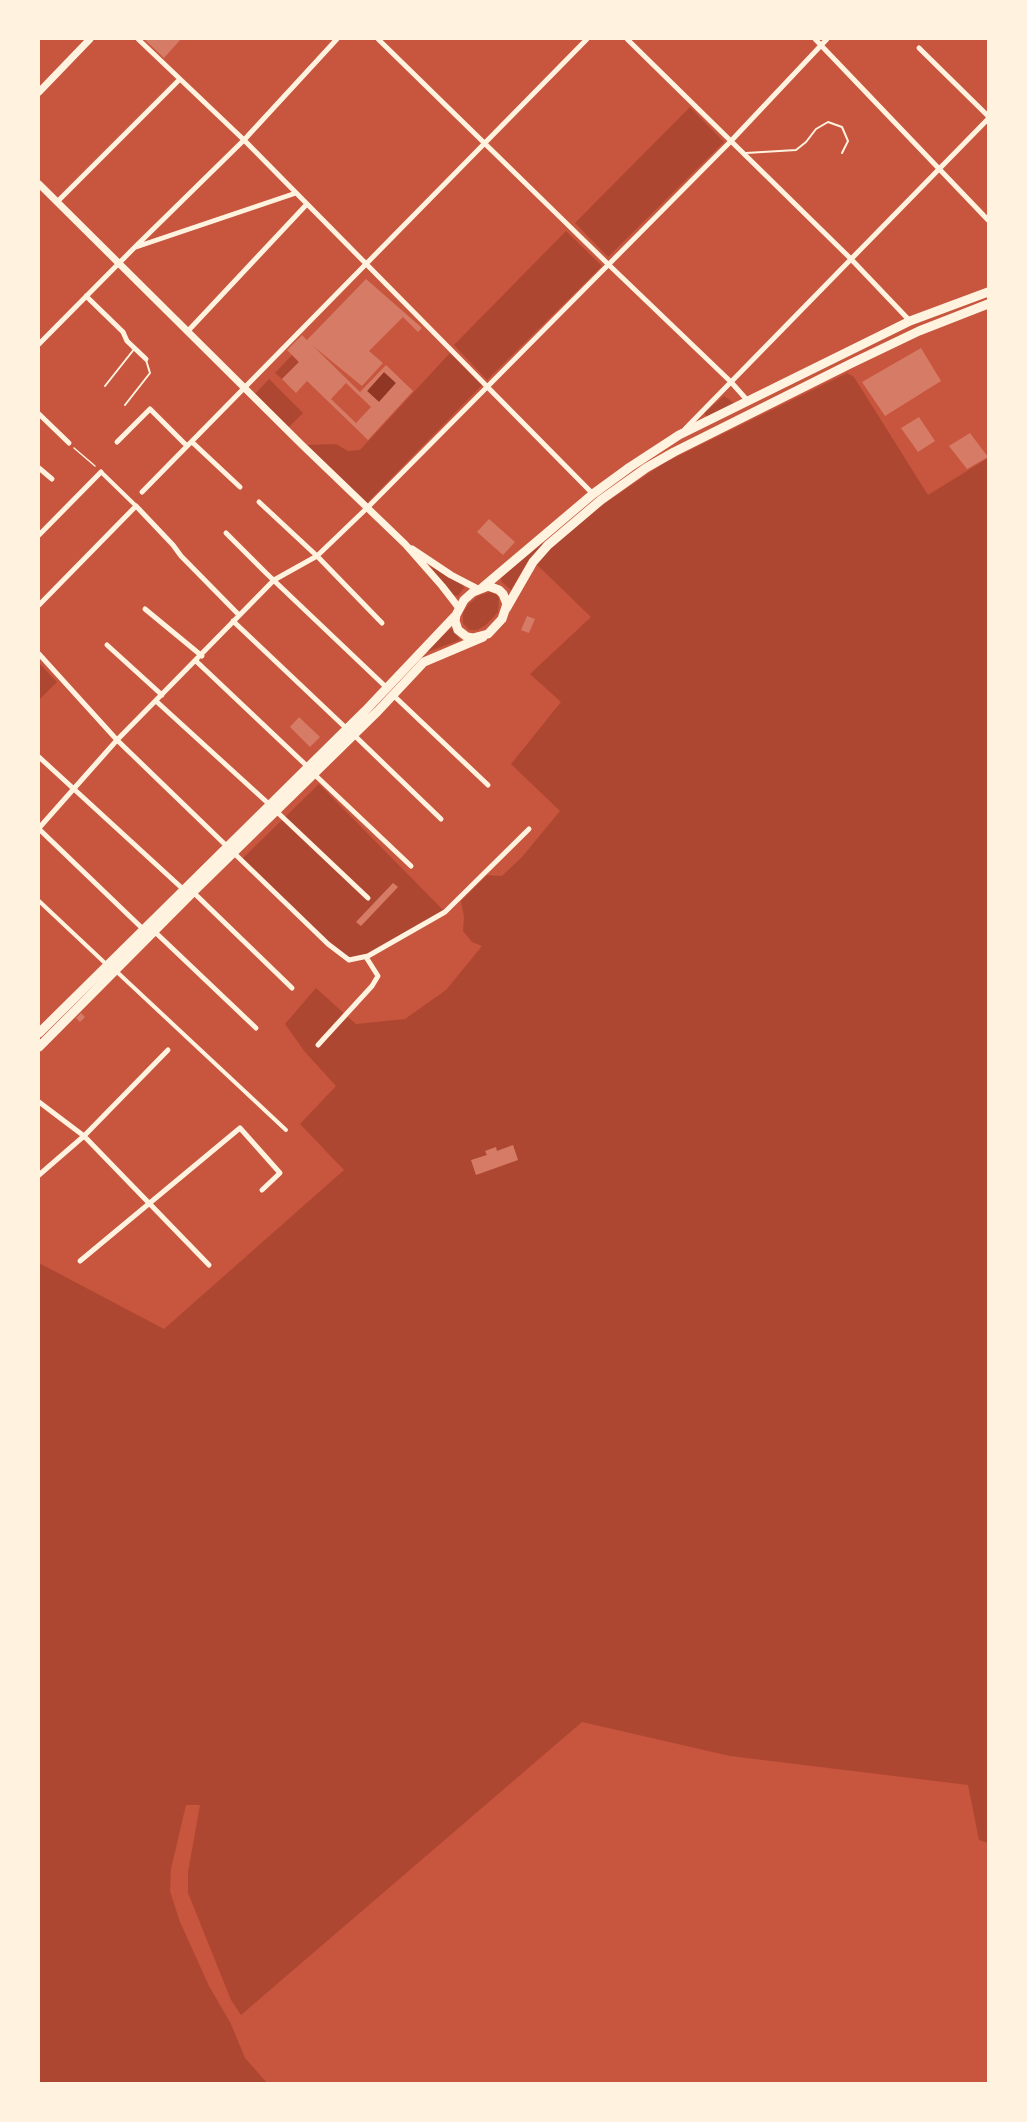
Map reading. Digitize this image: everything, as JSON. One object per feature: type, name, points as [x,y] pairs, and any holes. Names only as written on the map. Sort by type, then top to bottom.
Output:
[{"type":"highway","points":[[390,692],[457,612],[464,600],[593,494],[630,467],[679,435],[747,400],[910,321],[988,292]]},
{"type":"highway","points":[[39,1033],[154,931],[189,891],[230,850],[390,692],[426,660],[483,637],[498,625],[533,562],[548,545],[613,490],[653,463],[850,364],[920,331],[988,304]]},
{"type":"highway","points":[[481,588],[494,587],[503,594],[506,609]]},
{"type":"highway","points":[[457,612],[455,621],[462,634],[473,638],[483,637]]},
{"type":"highway","points":[[39,1047],[144,930],[189,891]]},
{"type":"street","points":[[39,92],[90,39]]},
{"type":"street","points":[[138,39],[178,80],[244,140],[593,494]]},
{"type":"street","points":[[39,344],[244,140],[337,39]]},
{"type":"street","points":[[378,39],[747,400]]},
{"type":"street","points":[[142,492],[588,39]]},
{"type":"street","points":[[627,39],[850,258],[910,321]]},
{"type":"street","points":[[814,39],[988,220]]},
{"type":"street","points":[[144,930],[39,828],[117,740],[202,656],[233,621],[274,580],[317,556],[367,508],[731,141],[827,39]]},
{"type":"street","points":[[679,435],[988,117],[920,48]]},
{"type":"street","points":[[57,202],[178,80]]},
{"type":"street","points":[[39,184],[405,544],[442,586],[457,612]]},
{"type":"street","points":[[135,247],[296,193]]},
{"type":"street","points":[[188,332],[308,204]]},
{"type":"street","points":[[86,296],[123,332],[127,341],[146,359]]},
{"type":"street","points":[[117,442],[150,409],[240,487]]},
{"type":"street","points":[[39,414],[69,443]]},
{"type":"street","points":[[39,468],[52,479]]},
{"type":"street","points":[[39,534],[101,472],[239,615]]},
{"type":"street","points":[[259,502],[317,556],[382,623]]},
{"type":"street","points":[[39,605],[136,506]]},
{"type":"street","points":[[226,533],[488,785]]},
{"type":"street","points":[[405,544],[451,575],[481,588]]},
{"type":"street","points":[[145,609],[202,656]]},
{"type":"street","points":[[233,621],[441,819]]},
{"type":"street","points":[[107,645],[162,695]]},
{"type":"street","points":[[39,654],[117,740],[230,850],[343,957],[349,960],[366,957],[450,909],[529,829]]},
{"type":"street","points":[[196,662],[411,866]]},
{"type":"street","points":[[156,701],[368,898]]},
{"type":"street","points":[[39,757],[189,891],[292,988]]},
{"type":"street","points":[[39,901],[286,1130]]},
{"type":"street","points":[[154,931],[256,1028]]},
{"type":"street","points":[[318,1045],[368,991],[378,976],[366,957]]},
{"type":"street","points":[[39,1175],[84,1136],[168,1050]]},
{"type":"street","points":[[39,1102],[84,1136],[209,1266]]},
{"type":"street","points":[[80,1261],[240,1128],[280,1173],[262,1190]]},
{"type":"lane","points":[[743,153],[796,150],[816,129],[828,122],[842,127],[848,141],[842,153]]},
{"type":"lane","points":[[105,386],[135,348]]},
{"type":"lane","points":[[125,405],[150,373],[146,359]]},
{"type":"path","points":[[69,443],[101,472]]},
{"type":"shaded area","points":[[690,107],[724,142],[608,257],[575,223]]},
{"type":"shaded area","points":[[566,231],[602,266],[487,380],[454,345]]},
{"type":"shaded area","points":[[450,353],[482,385],[367,503],[307,445],[336,444],[348,451],[360,450]]},
{"type":"shaded area","points":[[292,355],[299,362],[282,379],[275,373]]},
{"type":"shaded area","points":[[384,372],[396,383],[379,402],[367,391]]},
{"type":"shaded area","points":[[847,373],[854,377],[928,495],[988,458],[988,1843],[979,1840],[968,1785],[730,1756],[582,1722],[241,2015],[231,2000],[188,1893],[188,1872],[200,1805],[186,1805],[171,1869],[170,1891],[180,1922],[209,1986],[231,2024],[245,2058],[267,2083],[39,2083],[39,1263],[164,1329],[344,1170],[300,1124],[336,1086],[305,1052],[285,1024],[316,988],[356,1024],[405,1019],[446,990],[482,946],[472,942],[463,931],[464,917],[461,901],[487,875],[502,876],[522,857],[560,811],[511,764],[561,702],[530,674],[591,617],[530,558],[511,590],[501,578],[542,542],[542,546],[664,463]]},
{"type":"shaded area","points":[[269,379],[303,413],[289,427],[255,394]]},
{"type":"shaded area","points":[[724,396],[735,404],[707,417],[704,413]]},
{"type":"shaded area","points":[[429,565],[463,585],[464,588],[458,596],[454,595]]},
{"type":"shaded area","points":[[490,592],[499,598],[498,612],[486,625],[477,630],[469,630],[463,623],[463,613],[478,596]]},
{"type":"shaded area","points":[[450,629],[453,629],[460,640],[424,653]]},
{"type":"shaded area","points":[[39,663],[57,682],[39,700]]},
{"type":"shaded area","points":[[319,784],[445,912],[359,959],[340,955],[241,860]]},
{"type":"building","points":[[144,39],[181,39],[164,58]]},
{"type":"building","points":[[366,279],[422,328],[418,332],[403,317],[369,351],[383,363],[362,386],[313,346],[360,392],[386,365],[413,391],[368,440],[307,381],[296,393],[282,379],[299,362],[287,350],[302,335],[307,340]],"holes":[[[384,372],[396,383],[379,402],[367,391]],[[346,383],[371,407],[356,423],[331,399]]]},
{"type":"building","points":[[921,348],[941,381],[885,416],[862,382]]},
{"type":"building","points":[[919,417],[935,441],[918,452],[901,428]]},
{"type":"building","points":[[970,433],[988,457],[967,469],[949,446]]},
{"type":"building","points":[[489,519],[515,542],[503,555],[477,532]]},
{"type":"building","points":[[527,616],[535,619],[529,633],[521,630]]},
{"type":"building","points":[[299,717],[320,737],[310,747],[290,727]]},
{"type":"building","points":[[393,883],[398,887],[361,926],[356,922]]},
{"type":"building","points":[[81,1013],[85,1017],[80,1022],[76,1018]]},
{"type":"building","points":[[513,1145],[518,1160],[476,1175],[471,1160],[487,1155],[485,1151],[496,1147],[497,1151]]}]
